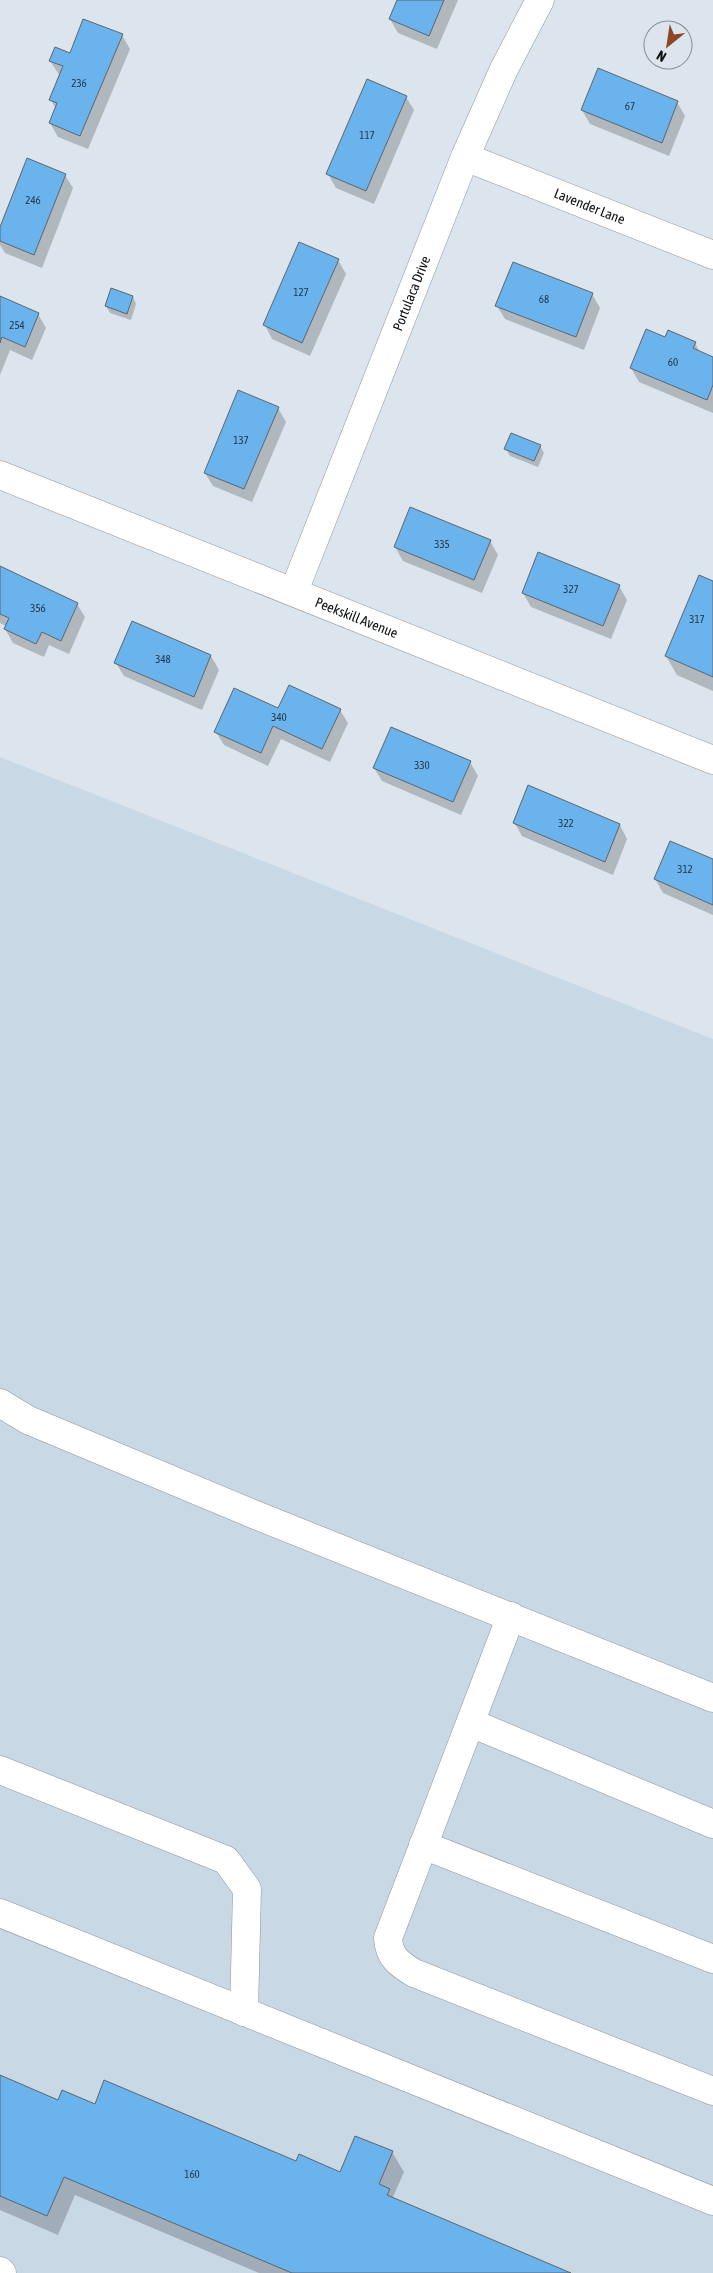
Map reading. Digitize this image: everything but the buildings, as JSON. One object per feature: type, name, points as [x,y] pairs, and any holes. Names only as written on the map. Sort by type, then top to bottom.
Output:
[{"type":"street","name":"Portulaca Drive","points":[[294,591],[466,157],[504,69],[540,0]]},
{"type":"street","name":"Lavender Lane","points":[[466,157],[713,255]]},
{"type":"street","name":"Peekskill Avenue","points":[[0,475],[713,760]]},
{"type":"street","points":[[0,1403],[28,1420],[240,1509],[713,1698]]},
{"type":"street","points":[[511,1616],[388,1938],[389,1949],[398,1963],[414,1973],[713,2091]]},
{"type":"street","points":[[471,1722],[713,1824]]},
{"type":"street","points":[[0,1770],[226,1860],[246,1889],[244,2012]]},
{"type":"street","points":[[423,1845],[713,1958]]},
{"type":"street","points":[[0,1913],[713,2201]]},
{"type":"shaded area","points":[[0,757],[713,1039],[713,2273],[0,2273]]}]
